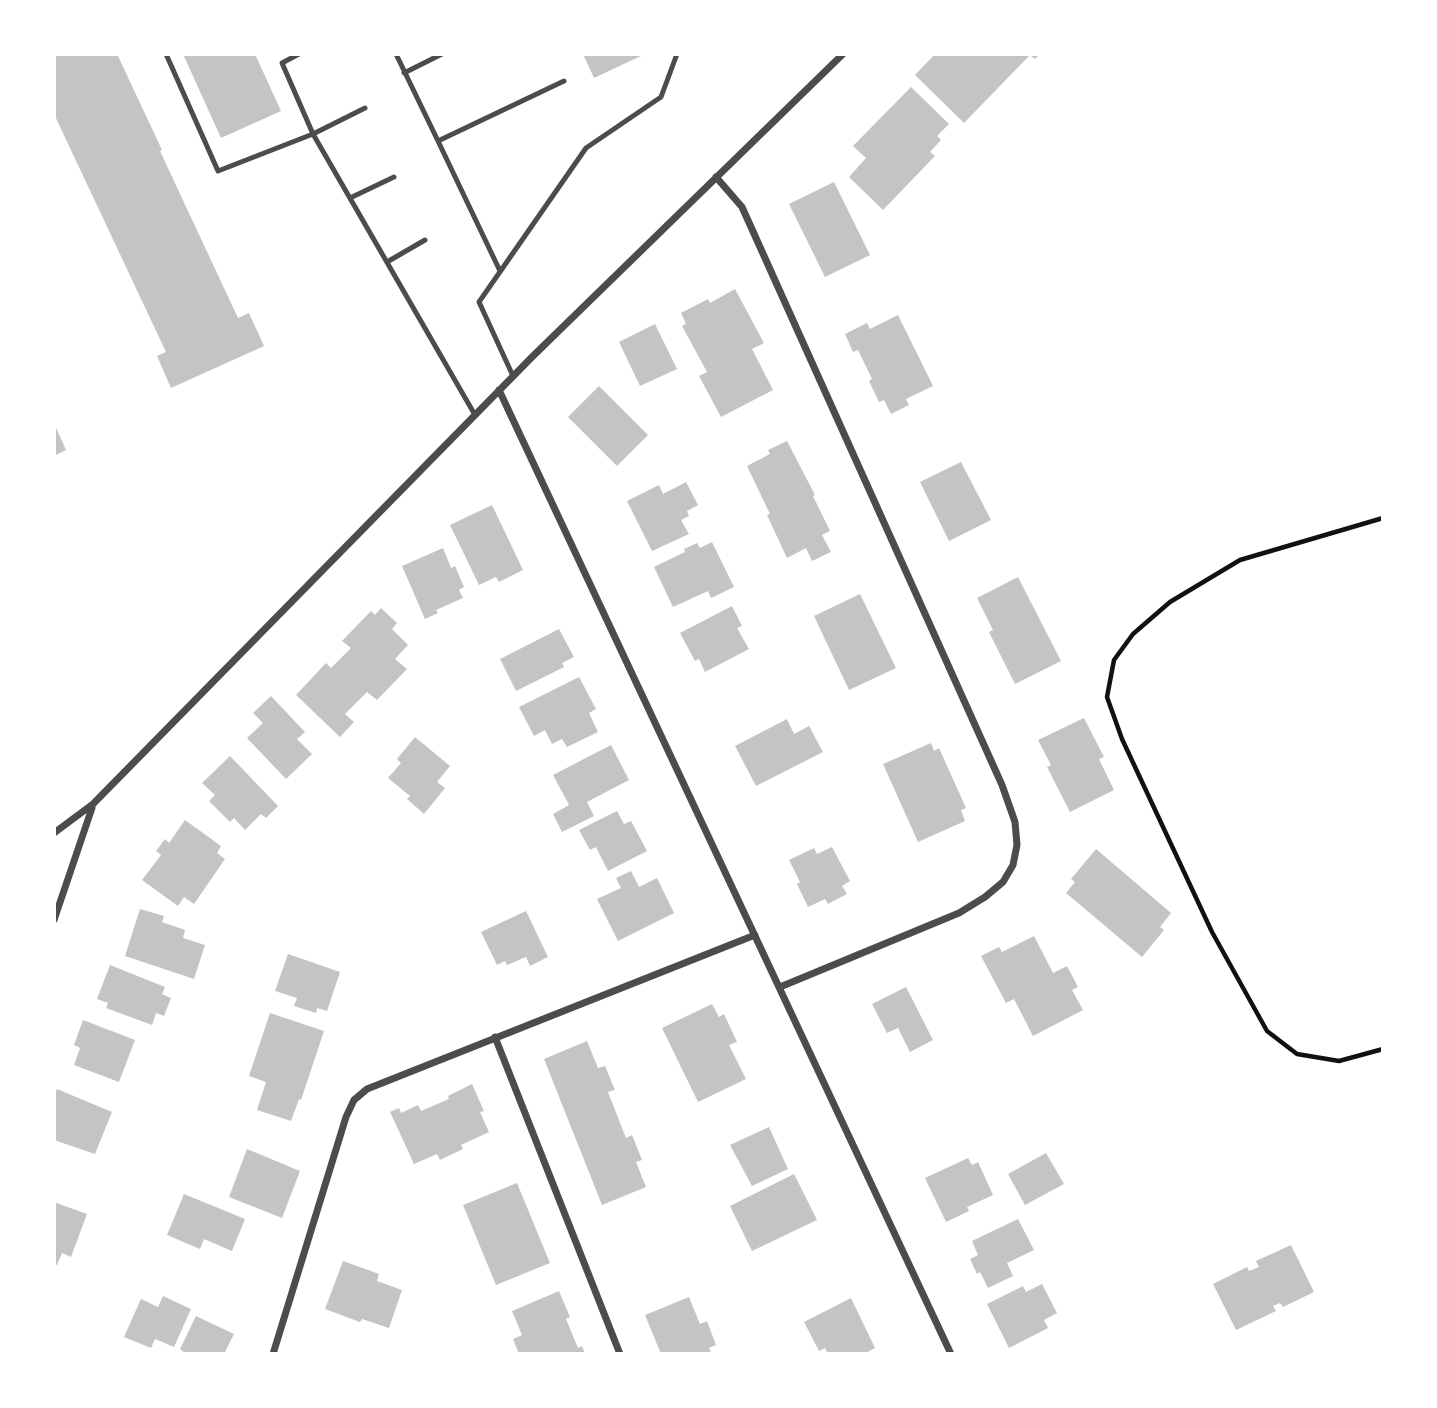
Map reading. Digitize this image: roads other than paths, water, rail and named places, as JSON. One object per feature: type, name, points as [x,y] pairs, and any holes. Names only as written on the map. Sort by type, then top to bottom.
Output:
[{"type":"street","points":[[54,834],[93,804],[499,390],[839,56]]},
{"type":"street","points":[[716,177],[742,207],[1003,785],[1015,822],[1017,845],[1013,865],[1003,882],[959,913],[780,987]]},
{"type":"street","points":[[499,390],[951,1354]]},
{"type":"street","points":[[54,920],[93,804]]},
{"type":"street","points":[[273,1354],[346,1117],[354,1100],[367,1089],[384,1081],[755,934]]},
{"type":"street","points":[[495,1037],[620,1354]]},
{"type":"lane","points":[[166,54],[218,171],[313,134],[365,108]]},
{"type":"lane","points":[[299,54],[282,63],[313,134],[475,415]]},
{"type":"lane","points":[[396,54],[500,271]]},
{"type":"lane","points":[[404,73],[442,54]]},
{"type":"lane","points":[[513,376],[479,302],[586,148],[661,97],[677,54]]},
{"type":"lane","points":[[438,141],[564,81]]},
{"type":"lane","points":[[351,198],[394,177]]},
{"type":"lane","points":[[387,262],[425,240]]}]
